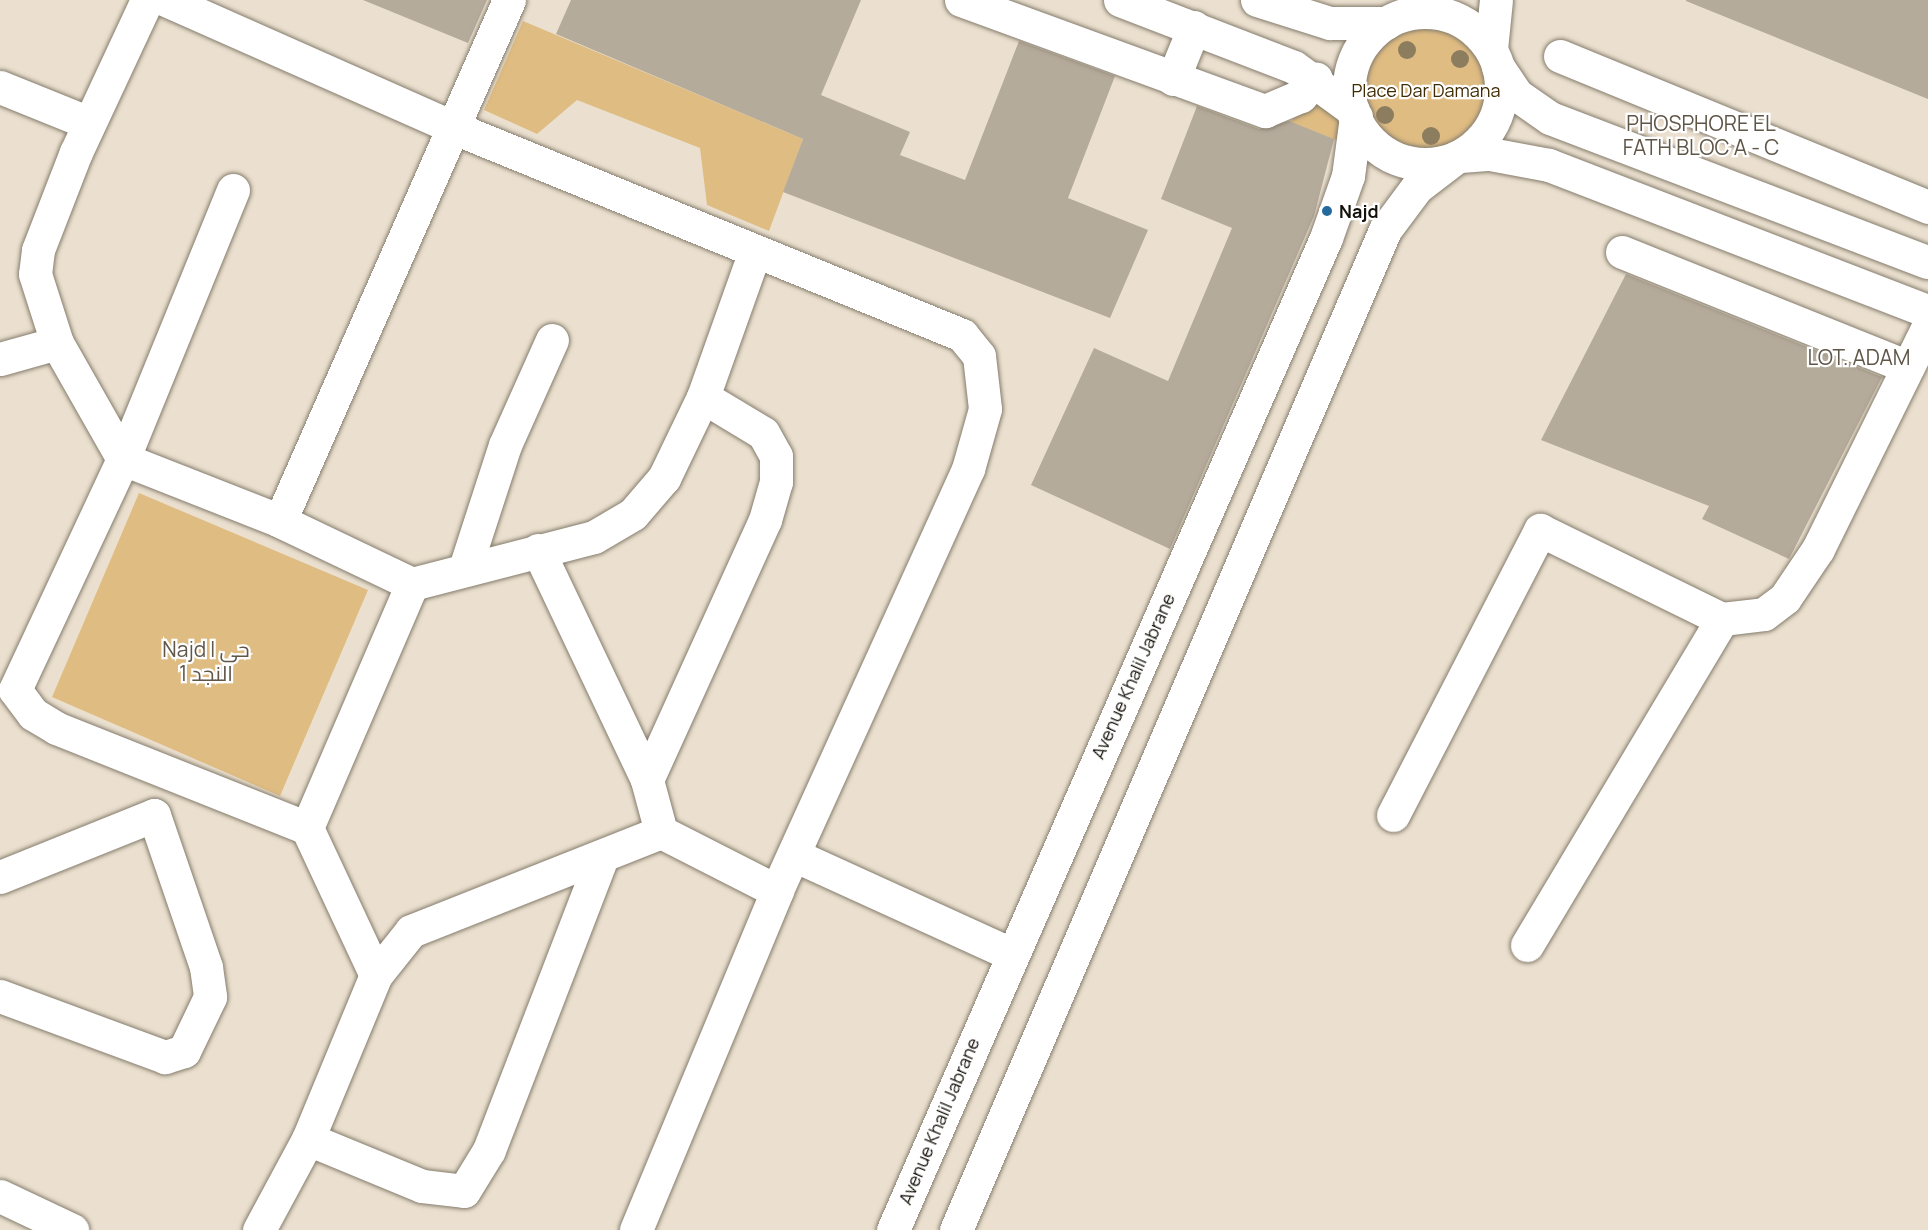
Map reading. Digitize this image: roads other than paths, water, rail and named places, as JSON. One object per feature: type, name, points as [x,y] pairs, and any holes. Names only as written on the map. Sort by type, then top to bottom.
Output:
[{"type":"street","points":[[147,0],[89,123],[38,250],[37,284],[57,343],[123,459],[280,521],[412,584],[465,568],[594,537],[633,514],[664,478],[703,397],[755,251]]},
{"type":"street","points":[[166,0],[452,127],[962,335],[979,356],[985,381],[985,409],[968,469],[777,891],[636,1230]]},
{"type":"street","points":[[280,521],[509,0]]},
{"type":"street","points":[[961,0],[1265,111],[1301,96],[1316,78]]},
{"type":"street","points":[[1120,0],[1194,27],[1316,78],[1354,113],[1379,148],[1396,158],[1416,163],[1490,154],[1549,165],[1928,311]]},
{"type":"street","points":[[1257,0],[1328,12],[1432,12],[1450,16],[1466,23],[1495,58],[1517,95],[1550,118],[1928,262]]},
{"type":"street","points":[[956,1230],[1385,231],[1417,187],[1457,157],[1495,118],[1496,0]]},
{"type":"street","points":[[1354,113],[1354,61],[1400,13]]},
{"type":"street","points":[[1173,79],[1194,27]]},
{"type":"street","points":[[1560,56],[1928,207]]},
{"type":"street","points":[[0,87],[89,123]]},
{"type":"street","name":"Avenue Khalil Jabrane","points":[[893,1230],[1011,954],[1340,205],[1354,113]]},
{"type":"street","points":[[233,190],[123,459],[8,692],[33,714],[56,728],[162,773],[307,828],[376,975]]},
{"type":"street","points":[[1622,252],[1908,367]]},
{"type":"street","points":[[1393,815],[1540,530],[1722,620],[1764,614],[1785,598],[1818,549],[1928,326]]},
{"type":"street","points":[[465,568],[505,445],[552,340]]},
{"type":"street","points":[[0,359],[57,343]]},
{"type":"street","points":[[647,780],[765,520],[776,482],[777,456],[762,433],[703,397]]},
{"type":"street","points":[[538,550],[647,780],[661,832],[777,891]]},
{"type":"street","points":[[307,828],[412,584]]},
{"type":"street","points":[[1527,945],[1722,620]]},
{"type":"street","points":[[0,996],[165,1057],[183,1051],[210,997],[209,980],[154,814],[162,773]]},
{"type":"street","points":[[0,877],[154,814]]},
{"type":"street","points":[[259,1230],[308,1139],[376,975],[411,931],[661,832]]},
{"type":"street","points":[[794,855],[1011,954]]},
{"type":"street","points":[[308,1139],[422,1186],[464,1191],[489,1150],[602,857]]},
{"type":"street","points":[[0,1196],[72,1230]]},
{"type":"place","name":"Najd","points":[[1327,211]]},
{"type":"district","name":"PHOSPHORE EL FATH BLOC A - C","points":[[1701,135]]},
{"type":"district","name":"LOT. ADAM","points":[[1859,357]]},
{"type":"district","name":"Najd I حي النجد 1","points":[[206,661]]},
{"type":"park label","name":"Place Dar Damana","points":[[1426,90]]}]
